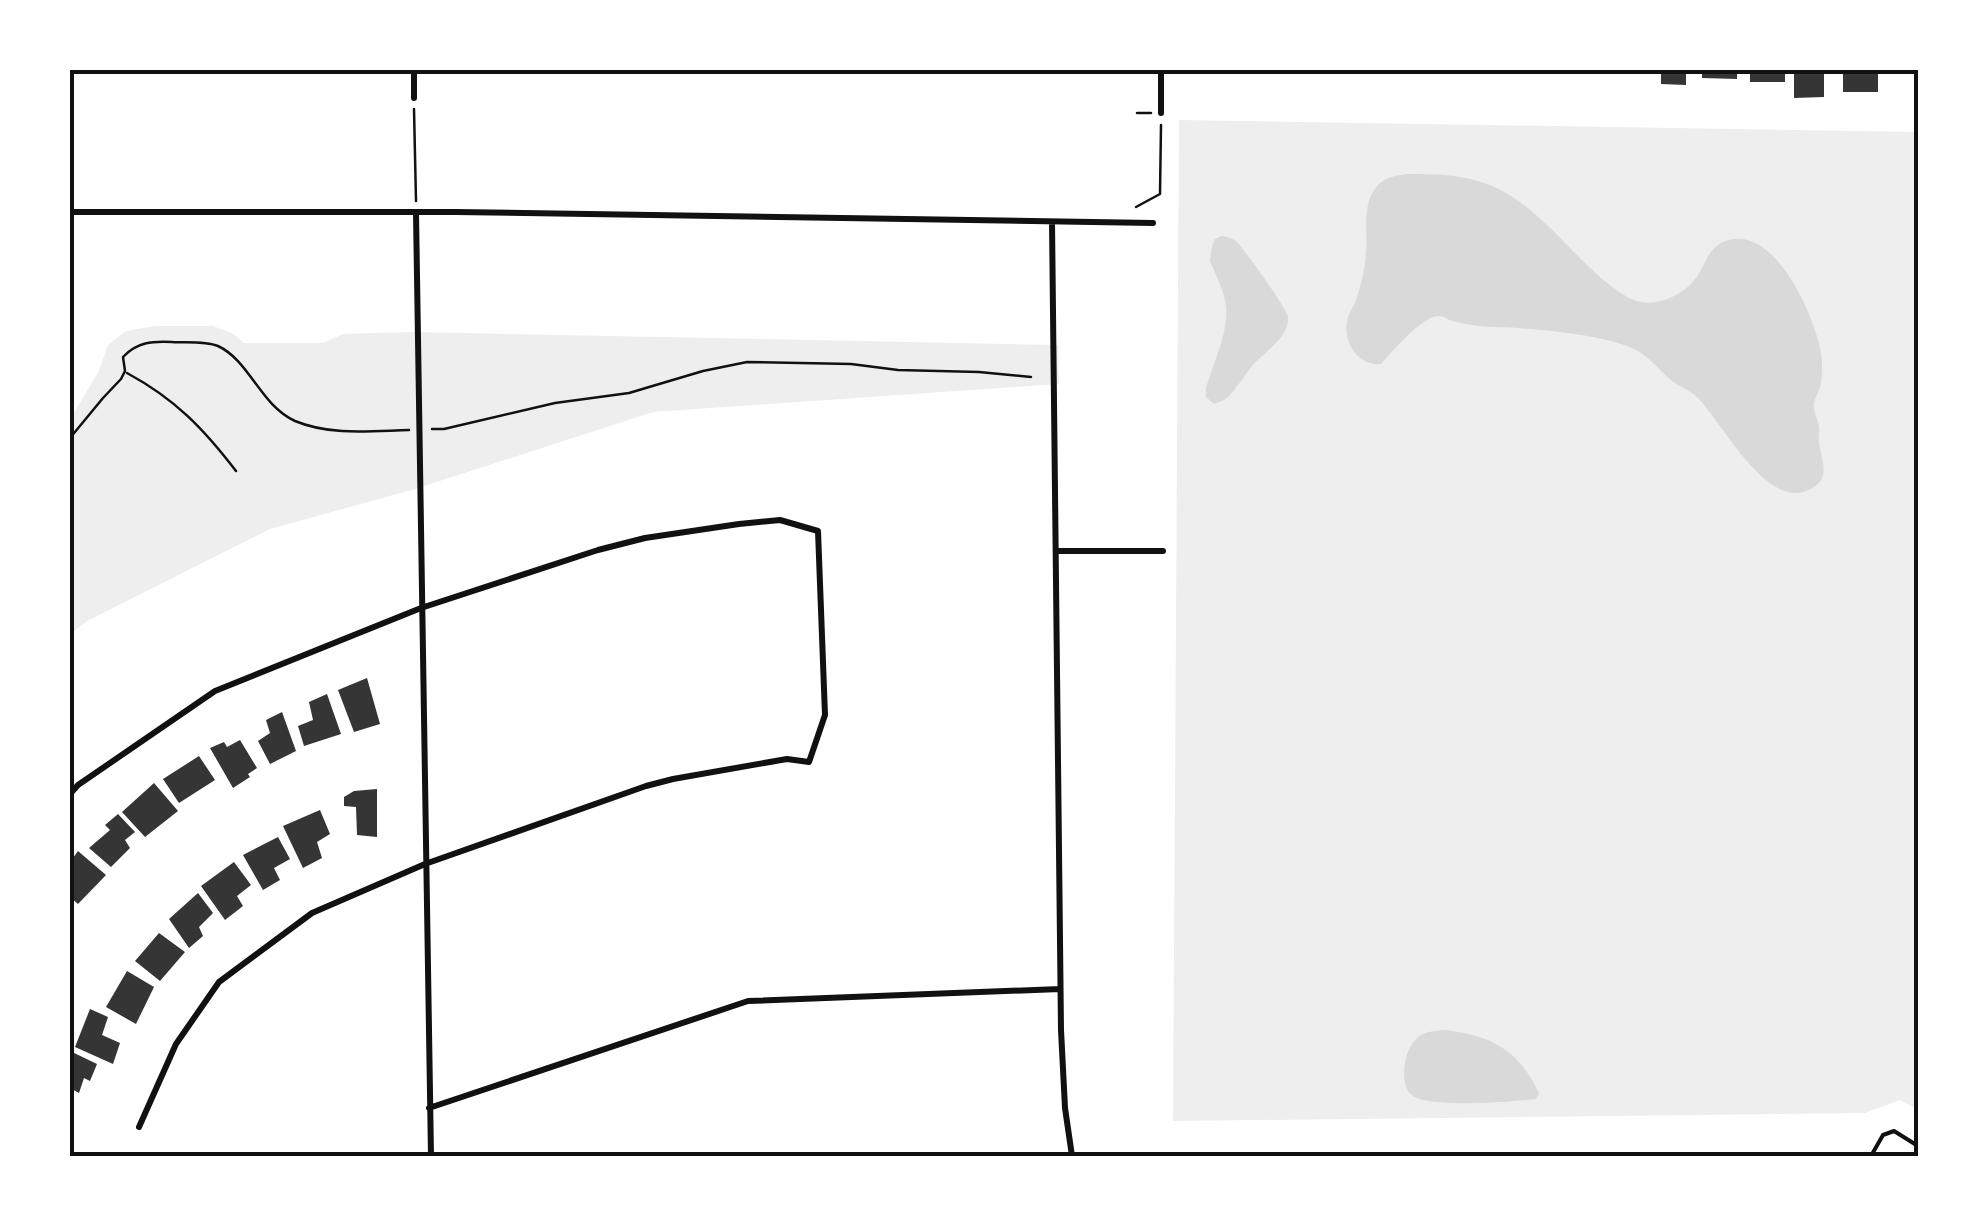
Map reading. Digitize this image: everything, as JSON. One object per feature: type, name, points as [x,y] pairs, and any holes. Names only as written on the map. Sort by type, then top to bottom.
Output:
[{"type":"street","points":[[414,70],[414,98]]},
{"type":"street","points":[[1161,70],[1161,113]]},
{"type":"street","points":[[70,212],[1153,223]]},
{"type":"street","points":[[416,213],[430,1156]]},
{"type":"street","points":[[1052,222],[1060,989],[1065,1108],[1072,1156]]},
{"type":"street","points":[[70,794],[214,691],[421,608],[645,538],[780,520],[818,531],[825,714],[809,762],[787,759],[646,786],[425,864],[312,914],[219,982],[176,1044],[139,1128]]},
{"type":"street","points":[[1056,551],[1163,551]]},
{"type":"street","points":[[429,1108],[748,1001],[1060,989]]},
{"type":"lane","points":[[1871,1156],[1882,1135],[1894,1131],[1918,1146]]},
{"type":"path","points":[[414,98],[416,213]]},
{"type":"path","points":[[1136,207],[1160,194],[1161,113]]},
{"type":"path","points":[[70,438],[121,379],[125,371],[123,357],[142,343],[217,346],[232,356],[272,406],[290,418],[326,431],[398,430]]},
{"type":"path","points":[[444,429],[555,402],[629,393],[732,364],[851,364],[1032,378]]},
{"type":"path","points":[[125,371],[174,402],[213,440],[236,471]]},
{"type":"shaded area","points":[[1179,120],[1918,132],[1918,1110],[1900,1100],[1865,1113],[1173,1121]]},
{"type":"shaded area","points":[[1406,174],[1463,177],[1503,191],[1540,219],[1610,285],[1629,298],[1647,303],[1683,291],[1722,242],[1746,240],[1762,247],[1777,261],[1802,298],[1822,356],[1814,408],[1823,466],[1821,480],[1806,491],[1791,493],[1775,487],[1745,459],[1694,395],[1638,351],[1607,340],[1475,325],[1438,316],[1415,328],[1381,364],[1360,358],[1350,345],[1346,330],[1364,271],[1369,200],[1381,182]]},
{"type":"shaded area","points":[[1221,236],[1240,245],[1288,317],[1280,338],[1228,397],[1214,404],[1206,397],[1206,388],[1224,333],[1226,311],[1210,261],[1215,239]]},
{"type":"shaded area","points":[[155,326],[213,326],[244,343],[323,343],[343,334],[413,332],[1058,345],[1059,384],[653,412],[415,489],[270,529],[87,621],[70,634],[70,419],[98,373],[108,345],[126,331]]},
{"type":"shaded area","points":[[1445,1030],[1477,1036],[1502,1047],[1531,1078],[1539,1093],[1536,1099],[1454,1103],[1413,1096],[1404,1076],[1408,1051],[1422,1034]]},
{"type":"building","points":[[1661,70],[1686,70],[1686,85],[1661,84]]},
{"type":"building","points":[[1702,70],[1737,70],[1737,79],[1702,78]]},
{"type":"building","points":[[1750,70],[1785,70],[1785,82],[1750,82]]},
{"type":"building","points":[[1794,70],[1824,70],[1824,97],[1794,98]]},
{"type":"building","points":[[1843,70],[1878,70],[1878,92],[1843,92]]},
{"type":"building","points":[[367,678],[380,724],[354,732],[338,690]]},
{"type":"building","points":[[327,694],[341,734],[304,746],[298,726],[313,720],[309,702]]},
{"type":"building","points":[[282,712],[296,751],[270,764],[258,741],[270,733],[266,720]]},
{"type":"building","points":[[240,740],[257,768],[233,788],[210,748],[224,742],[227,747]]},
{"type":"building","points":[[199,756],[215,780],[179,803],[163,779]]},
{"type":"building","points":[[154,783],[178,811],[145,837],[122,812]]},
{"type":"building","points":[[377,789],[377,837],[357,835],[356,807],[344,806],[344,797],[354,791]]},
{"type":"building","points":[[320,810],[330,834],[317,842],[322,858],[303,868],[283,826]]},
{"type":"building","points":[[118,814],[135,832],[125,840],[130,848],[111,867],[89,848],[110,830],[105,825]]},
{"type":"building","points":[[278,837],[290,859],[274,868],[280,880],[263,890],[243,855]]},
{"type":"building","points":[[78,851],[106,875],[78,904],[70,897],[70,862]]},
{"type":"building","points":[[234,862],[251,885],[237,896],[243,906],[225,920],[201,886]]},
{"type":"building","points":[[198,893],[213,913],[199,927],[203,936],[189,948],[169,919]]},
{"type":"building","points":[[159,933],[185,952],[160,981],[135,961]]},
{"type":"building","points":[[127,971],[154,987],[136,1024],[106,1007]]},
{"type":"building","points":[[90,1009],[108,1017],[102,1035],[120,1043],[113,1064],[75,1047]]},
{"type":"building","points":[[70,1051],[97,1064],[90,1081],[84,1078],[79,1093],[70,1088]]}]
